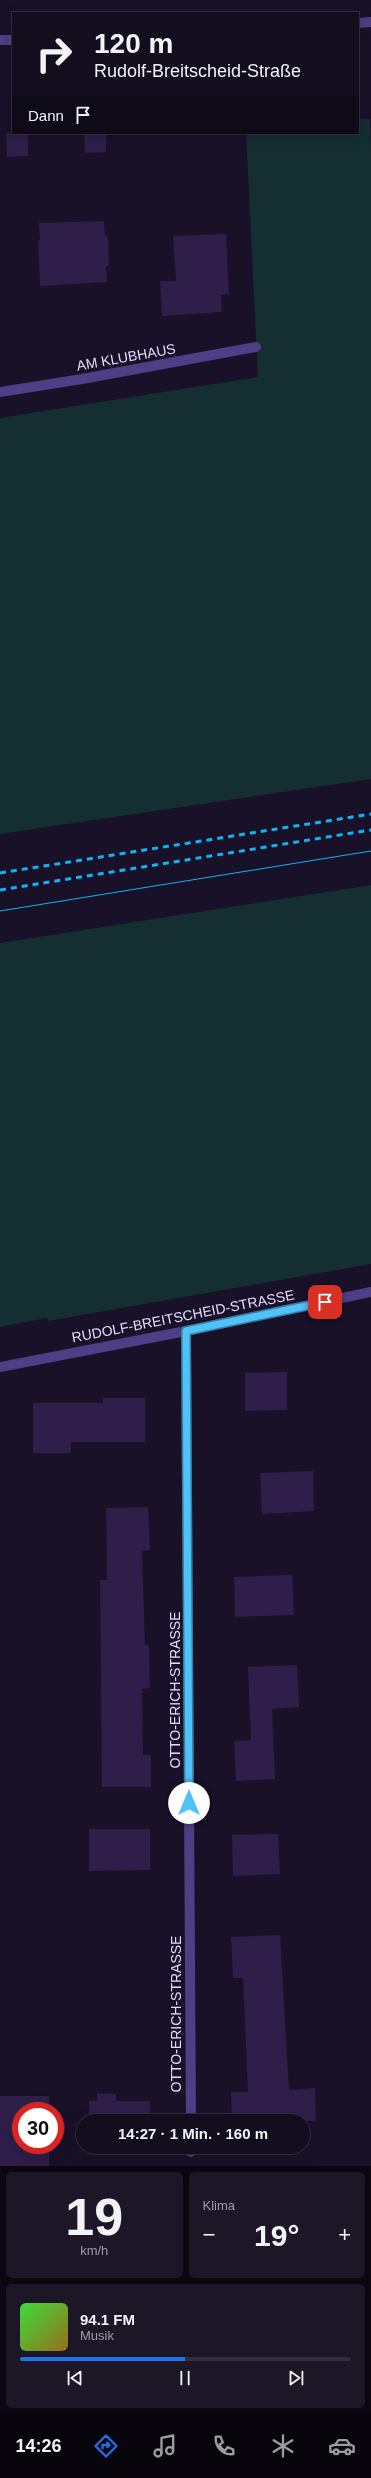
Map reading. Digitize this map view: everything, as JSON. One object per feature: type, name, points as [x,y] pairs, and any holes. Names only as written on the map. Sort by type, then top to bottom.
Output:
[{"type":"street","points":[[359,23],[371,22]]},
{"type":"street","points":[[0,40],[12,40]]},
{"type":"street","name":"AM KLUBHAUS","points":[[0,392],[82,379],[256,347]]},
{"type":"street","name":"RUDOLF-BREITSCHEID-STRASSE","points":[[0,1367],[186,1331],[371,1292]]},
{"type":"street","name":"OTTO-ERICH-STRASSE","points":[[186,1331],[191,2114]]},
{"type":"green space","points":[[359,119],[370,119],[371,779],[0,834],[0,418],[258,377],[246,134],[359,134]]},
{"type":"green space","points":[[371,885],[371,1264],[48,1321],[47,1318],[0,1327],[0,943]]},
{"type":"building","points":[[6,133],[28,134],[28,156],[7,157]]},
{"type":"building","points":[[84,134],[106,134],[106,152],[85,153]]},
{"type":"building","points":[[104,221],[105,236],[108,236],[109,266],[106,266],[107,282],[40,286],[38,240],[40,240],[39,223]]},
{"type":"building","points":[[226,234],[229,294],[221,295],[222,312],[162,316],[160,281],[176,281],[173,236]]},
{"type":"building","points":[[287,1372],[287,1410],[245,1411],[245,1373]]},
{"type":"building","points":[[103,1398],[145,1398],[145,1442],[71,1442],[71,1453],[33,1453],[33,1403],[103,1403]]},
{"type":"building","points":[[313,1471],[314,1511],[262,1514],[260,1473]]},
{"type":"building","points":[[148,1507],[150,1550],[142,1551],[145,1645],[149,1645],[150,1688],[142,1689],[143,1755],[151,1755],[151,1787],[102,1787],[100,1580],[107,1580],[106,1508]]},
{"type":"building","points":[[292,1575],[294,1615],[235,1617],[234,1577]]},
{"type":"building","points":[[297,1665],[299,1707],[272,1709],[275,1779],[236,1781],[234,1741],[251,1740],[248,1667]]},
{"type":"building","points":[[89,1829],[150,1829],[150,1870],[89,1871]]},
{"type":"building","points":[[278,1834],[280,1874],[233,1876],[232,1835]]},
{"type":"building","points":[[280,1935],[289,2090],[315,2088],[316,2121],[310,2121],[310,2114],[232,2114],[231,2092],[248,2092],[243,1978],[233,1978],[231,1937]]},
{"type":"building","points":[[97,2093],[116,2094],[116,2101],[150,2101],[151,2114],[89,2114],[89,2101],[97,2101]]},
{"type":"building","points":[[0,2096],[49,2096],[49,2102],[12,2102],[12,2154],[49,2154],[49,2166],[0,2166]]},
{"type":"tram line","points":[[0,911],[371,851]]},
{"type":"railway","points":[[0,873],[371,814]]},
{"type":"railway","points":[[0,890],[371,830]]},
{"type":"route","points":[[189,1803],[186,1331],[325,1302]]}]
